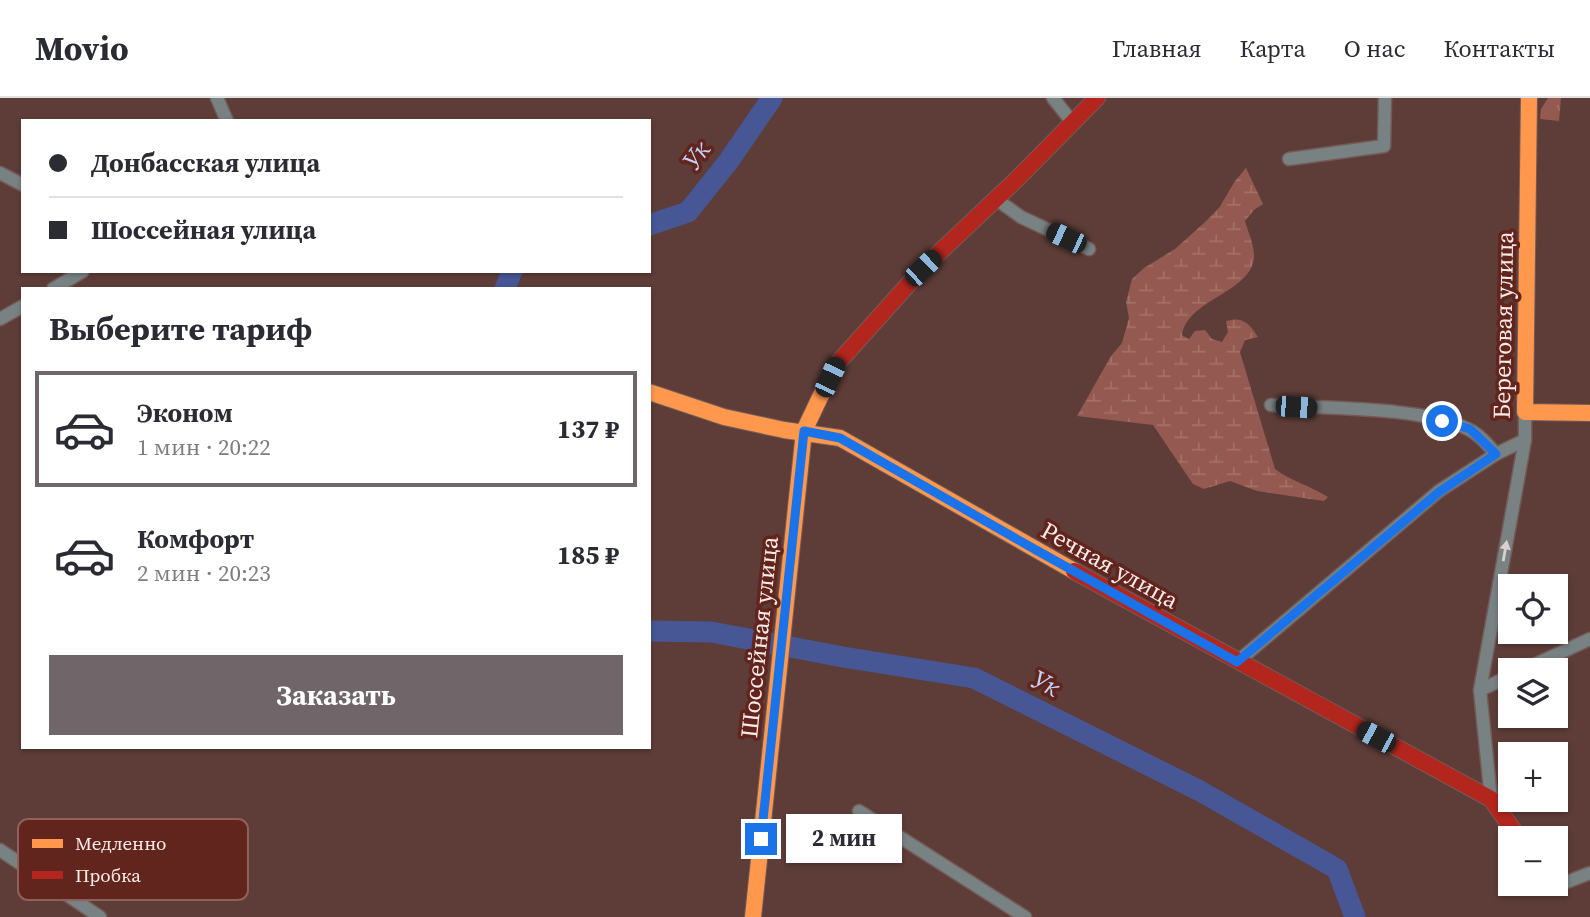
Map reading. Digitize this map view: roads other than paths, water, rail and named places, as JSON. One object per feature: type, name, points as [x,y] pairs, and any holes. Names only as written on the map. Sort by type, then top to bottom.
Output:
[{"type":"street","points":[[217,98],[226,119]]},
{"type":"street","points":[[1053,98],[1073,123]]},
{"type":"street","name":"Шоссейная улица","points":[[753,917],[804,431],[836,365],[923,268],[1097,98]]},
{"type":"street","points":[[1289,159],[1384,146],[1385,98]]},
{"type":"street","name":"Береговая улица","points":[[1491,799],[1480,690],[1525,440],[1529,98]]},
{"type":"street","points":[[0,173],[21,184]]},
{"type":"street","points":[[996,199],[1021,217],[1089,248]]},
{"type":"street","points":[[56,287],[80,273]]},
{"type":"street","points":[[0,319],[21,307]]},
{"type":"street","name":"Речная улица","points":[[651,393],[724,417],[784,430],[840,438],[1237,662],[1491,799],[1510,826]]},
{"type":"street","points":[[1271,405],[1394,413],[1442,421],[1470,429],[1496,454]]},
{"type":"street","points":[[1525,412],[1590,413]]},
{"type":"street","points":[[1237,662],[1439,492],[1496,454],[1525,440]]},
{"type":"street","points":[[1549,658],[1590,639]]},
{"type":"street","points":[[1480,690],[1498,682]]},
{"type":"street","points":[[859,811],[1025,917]]},
{"type":"street","points":[[0,850],[18,862]]},
{"type":"street","points":[[1568,880],[1590,873]]},
{"type":"street","points":[[75,900],[100,917]]},
{"type":"waterway","name":"Ук","points":[[651,224],[688,212],[728,162],[772,98]]},
{"type":"waterway","name":"Ук","points":[[506,287],[511,273]]},
{"type":"waterway","name":"Ук","points":[[651,631],[711,632],[974,678],[1200,791],[1337,869],[1355,917]]}]
